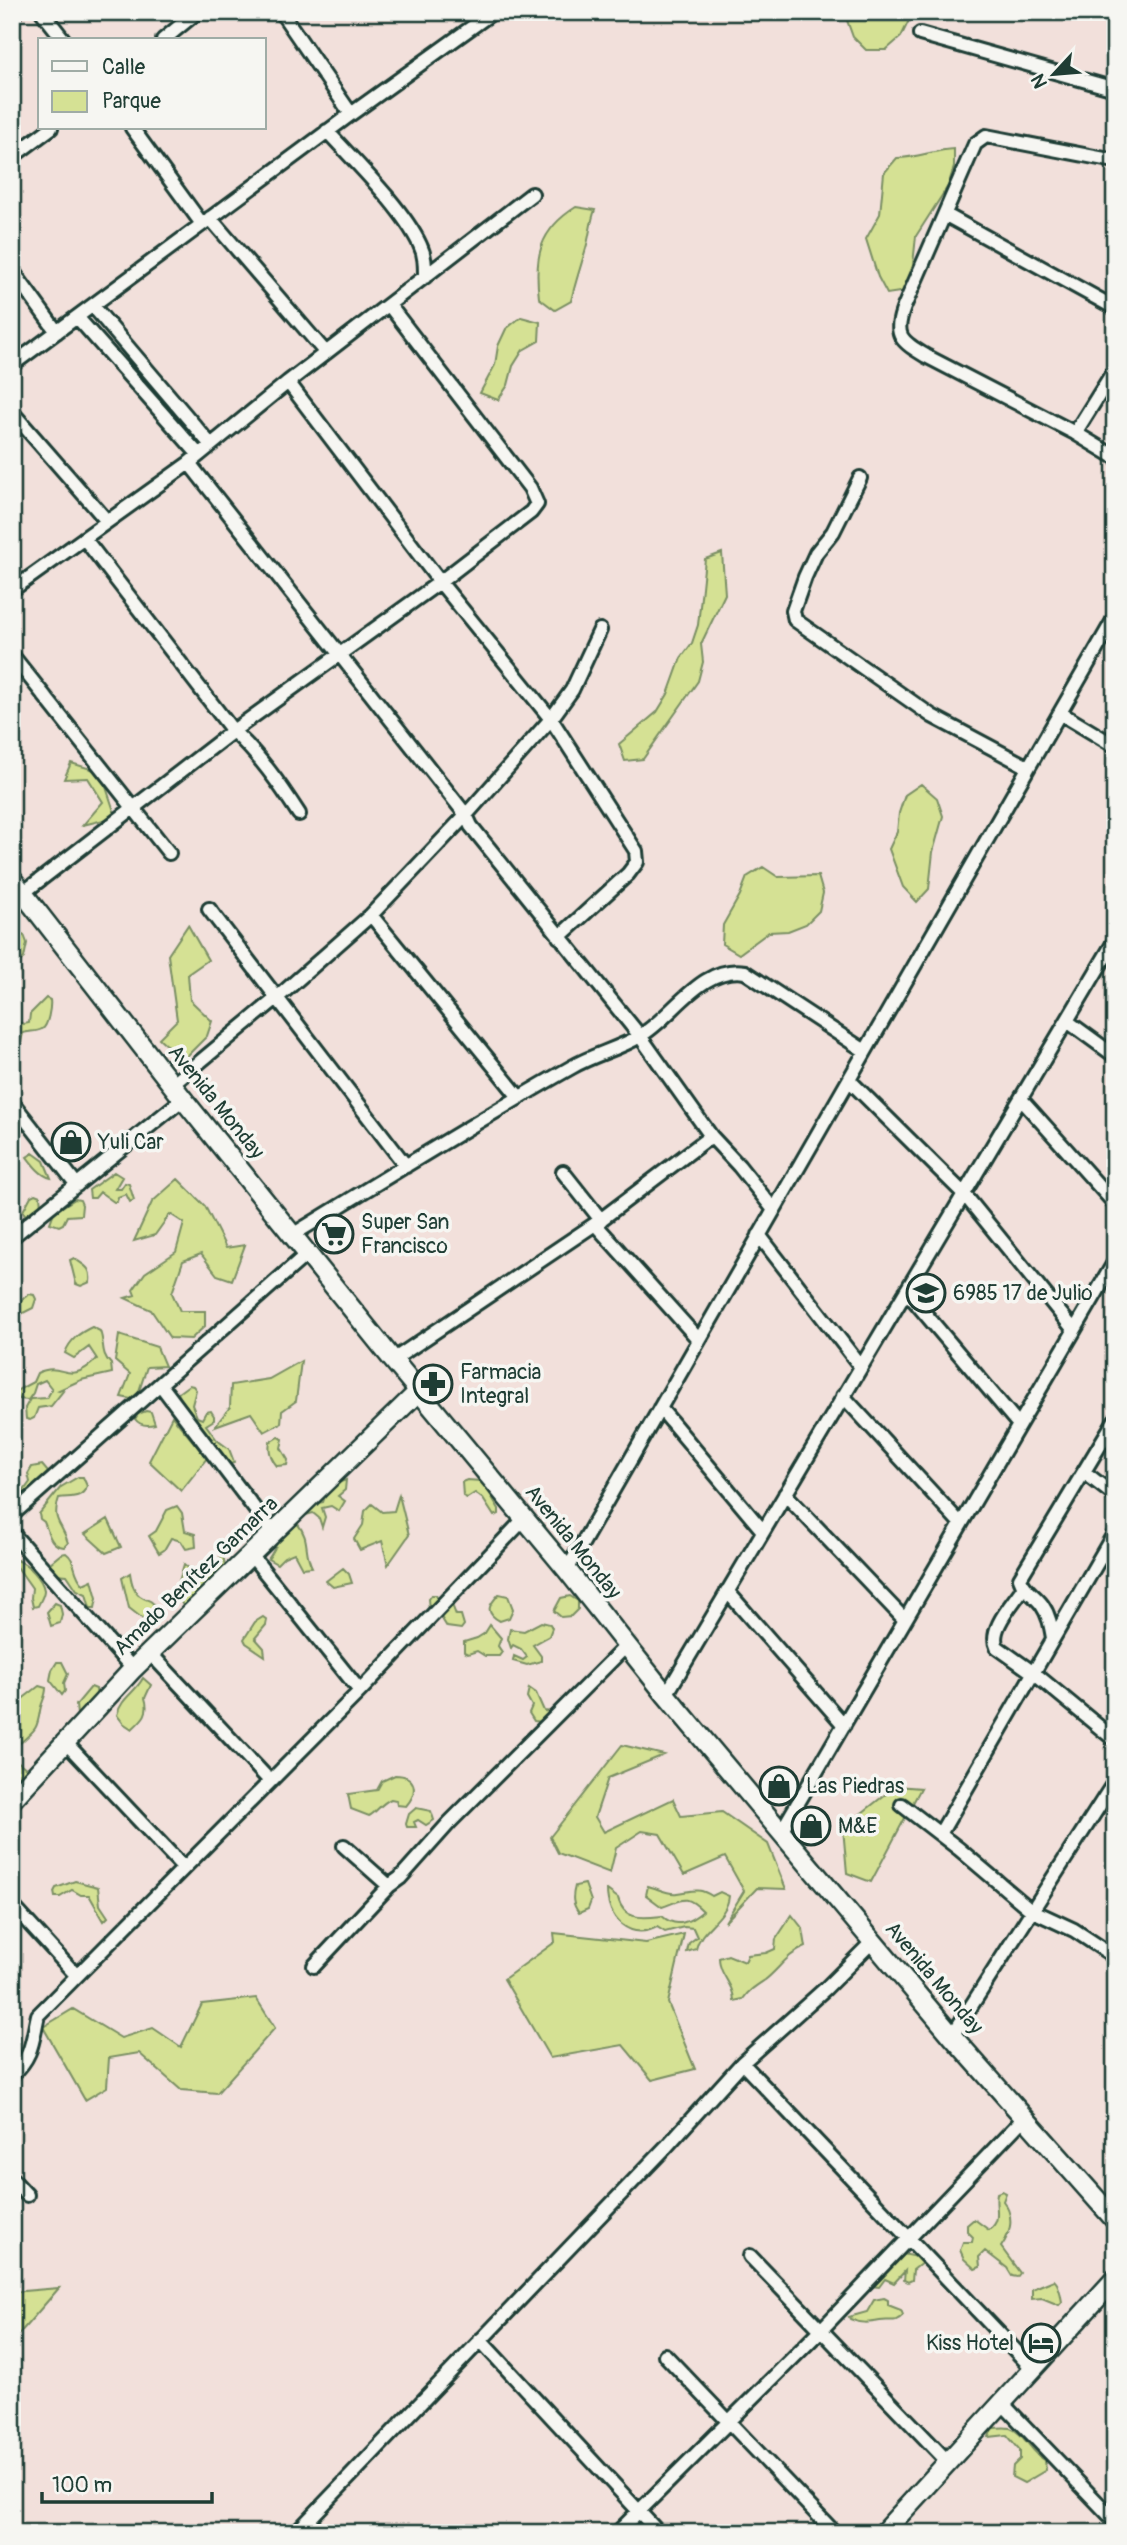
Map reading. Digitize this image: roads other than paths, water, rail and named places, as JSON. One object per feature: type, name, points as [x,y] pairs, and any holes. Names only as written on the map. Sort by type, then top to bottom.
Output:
[{"type":"main road","name":"Avenida Monday","points":[[16,887],[393,1360],[525,1518],[666,1695],[953,2036],[1115,2220]]},
{"type":"main road","name":"Amado Benítez Gamarra","points":[[12,1800],[133,1669],[419,1391]]},
{"type":"main road","points":[[894,2529],[948,2462],[1115,2279]]},
{"type":"street","points":[[12,16],[16,12]]},
{"type":"street","points":[[42,12],[62,38]]},
{"type":"street","points":[[165,38],[197,12]]},
{"type":"street","points":[[281,12],[351,114]]},
{"type":"street","points":[[12,365],[327,131],[493,12]]},
{"type":"street","points":[[920,34],[1115,89]]},
{"type":"street","points":[[12,158],[48,130]]},
{"type":"street","points":[[134,130],[206,221],[326,353]]},
{"type":"street","points":[[327,131],[403,219],[420,244],[425,259],[425,277]]},
{"type":"street","points":[[1115,161],[986,136],[975,144],[904,307],[898,331],[901,338],[926,356],[1075,433],[1115,457]]},
{"type":"street","points":[[12,590],[194,459],[288,382],[532,194]]},
{"type":"street","points":[[946,215],[1115,308]]},
{"type":"street","points":[[12,270],[57,332]]},
{"type":"street","points":[[16,887],[132,807],[439,582],[531,512],[537,504],[530,488],[389,305]]},
{"type":"street","points":[[93,306],[211,446]]},
{"type":"street","points":[[77,317],[194,459],[339,653],[466,815],[471,826],[640,1036],[711,1136],[774,1210]]},
{"type":"street","points":[[1075,433],[1115,369]]},
{"type":"street","points":[[288,382],[439,582],[551,719],[636,851],[637,862],[628,874],[559,937]]},
{"type":"street","points":[[12,412],[107,522]]},
{"type":"street","points":[[860,478],[834,532],[816,553],[805,577],[793,611],[795,620],[932,716],[1028,767]]},
{"type":"street","points":[[84,538],[233,731],[256,752],[275,776],[299,814]]},
{"type":"street","points":[[567,1570],[1115,617]]},
{"type":"street","points":[[12,1237],[77,1185],[278,997],[371,915],[466,815],[551,719],[572,690],[600,630]]},
{"type":"street","points":[[12,655],[169,853]]},
{"type":"street","points":[[1060,713],[1115,746]]},
{"type":"street","points":[[209,909],[406,1166]]},
{"type":"street","points":[[371,915],[519,1097]]},
{"type":"street","points":[[666,1695],[1115,940]]},
{"type":"street","points":[[293,1234],[519,1097],[588,1058],[640,1036],[710,978],[731,970],[745,972],[866,1051]]},
{"type":"street","points":[[1067,1021],[1115,1056]]},
{"type":"street","points":[[849,1080],[964,1194],[1074,1330]]},
{"type":"street","points":[[1021,1099],[1115,1203]]},
{"type":"street","points":[[12,1102],[77,1185]]},
{"type":"street","points":[[393,1360],[598,1222],[711,1136]]},
{"type":"street","points":[[563,1172],[598,1222],[699,1340]]},
{"type":"street","points":[[760,1235],[861,1367]]},
{"type":"street","points":[[12,1515],[309,1253]]},
{"type":"street","points":[[781,1832],[1115,1261]]},
{"type":"street","points":[[906,1290],[1019,1425]]},
{"type":"street","points":[[160,1384],[273,1533]]},
{"type":"street","points":[[844,1396],[961,1524]]},
{"type":"street","points":[[660,1408],[763,1531]]},
{"type":"street","points":[[1053,1638],[1048,1616],[1043,1607],[1023,1588],[1020,1578],[1115,1420]]},
{"type":"street","points":[[1084,1472],[1115,1496]]},
{"type":"street","points":[[785,1494],[905,1620]]},
{"type":"street","points":[[12,2076],[32,2049],[38,2015],[360,1691],[525,1518]]},
{"type":"street","points":[[12,1532],[133,1669]]},
{"type":"street","points":[[940,1834],[1115,1532]]},
{"type":"street","points":[[251,1555],[360,1691]]},
{"type":"street","points":[[1023,1588],[995,1631],[994,1641],[997,1647],[1035,1674],[1115,1740]]},
{"type":"street","points":[[727,1591],[844,1725]]},
{"type":"street","points":[[314,1966],[389,1885],[400,1878],[449,1823],[626,1646]]},
{"type":"street","points":[[150,1653],[270,1781]]},
{"type":"street","points":[[66,1743],[183,1867]]},
{"type":"street","points":[[953,2036],[1115,1781]]},
{"type":"street","points":[[902,1805],[1031,1910],[1074,1930],[1114,1955]]},
{"type":"street","points":[[344,1846],[389,1885]]},
{"type":"street","points":[[12,1905],[76,1975]]},
{"type":"street","points":[[296,2533],[743,2063],[873,1941]]},
{"type":"street","points":[[743,2063],[1033,2369]]},
{"type":"street","points":[[617,2533],[821,2330],[1025,2117]]},
{"type":"street","points":[[12,2179],[27,2195]]},
{"type":"street","points":[[750,2256],[948,2462]]},
{"type":"street","points":[[480,2340],[659,2533]]},
{"type":"street","points":[[665,2355],[835,2533]]},
{"type":"street","points":[[1002,2403],[1115,2521],[1105,2533]]},
{"type":"place","name":"Yuli Car","points":[[71,1142]]},
{"type":"place","name":"Super San Francisco","points":[[334,1234]]},
{"type":"place","name":"6985 17 de Julio","points":[[926,1293]]},
{"type":"place","name":"Farmacia Integral","points":[[433,1384]]},
{"type":"place","name":"Las Piedras","points":[[779,1786]]},
{"type":"place","name":"M&E","points":[[811,1826]]},
{"type":"place","name":"Kiss Hotel","points":[[1041,2343]]}]
